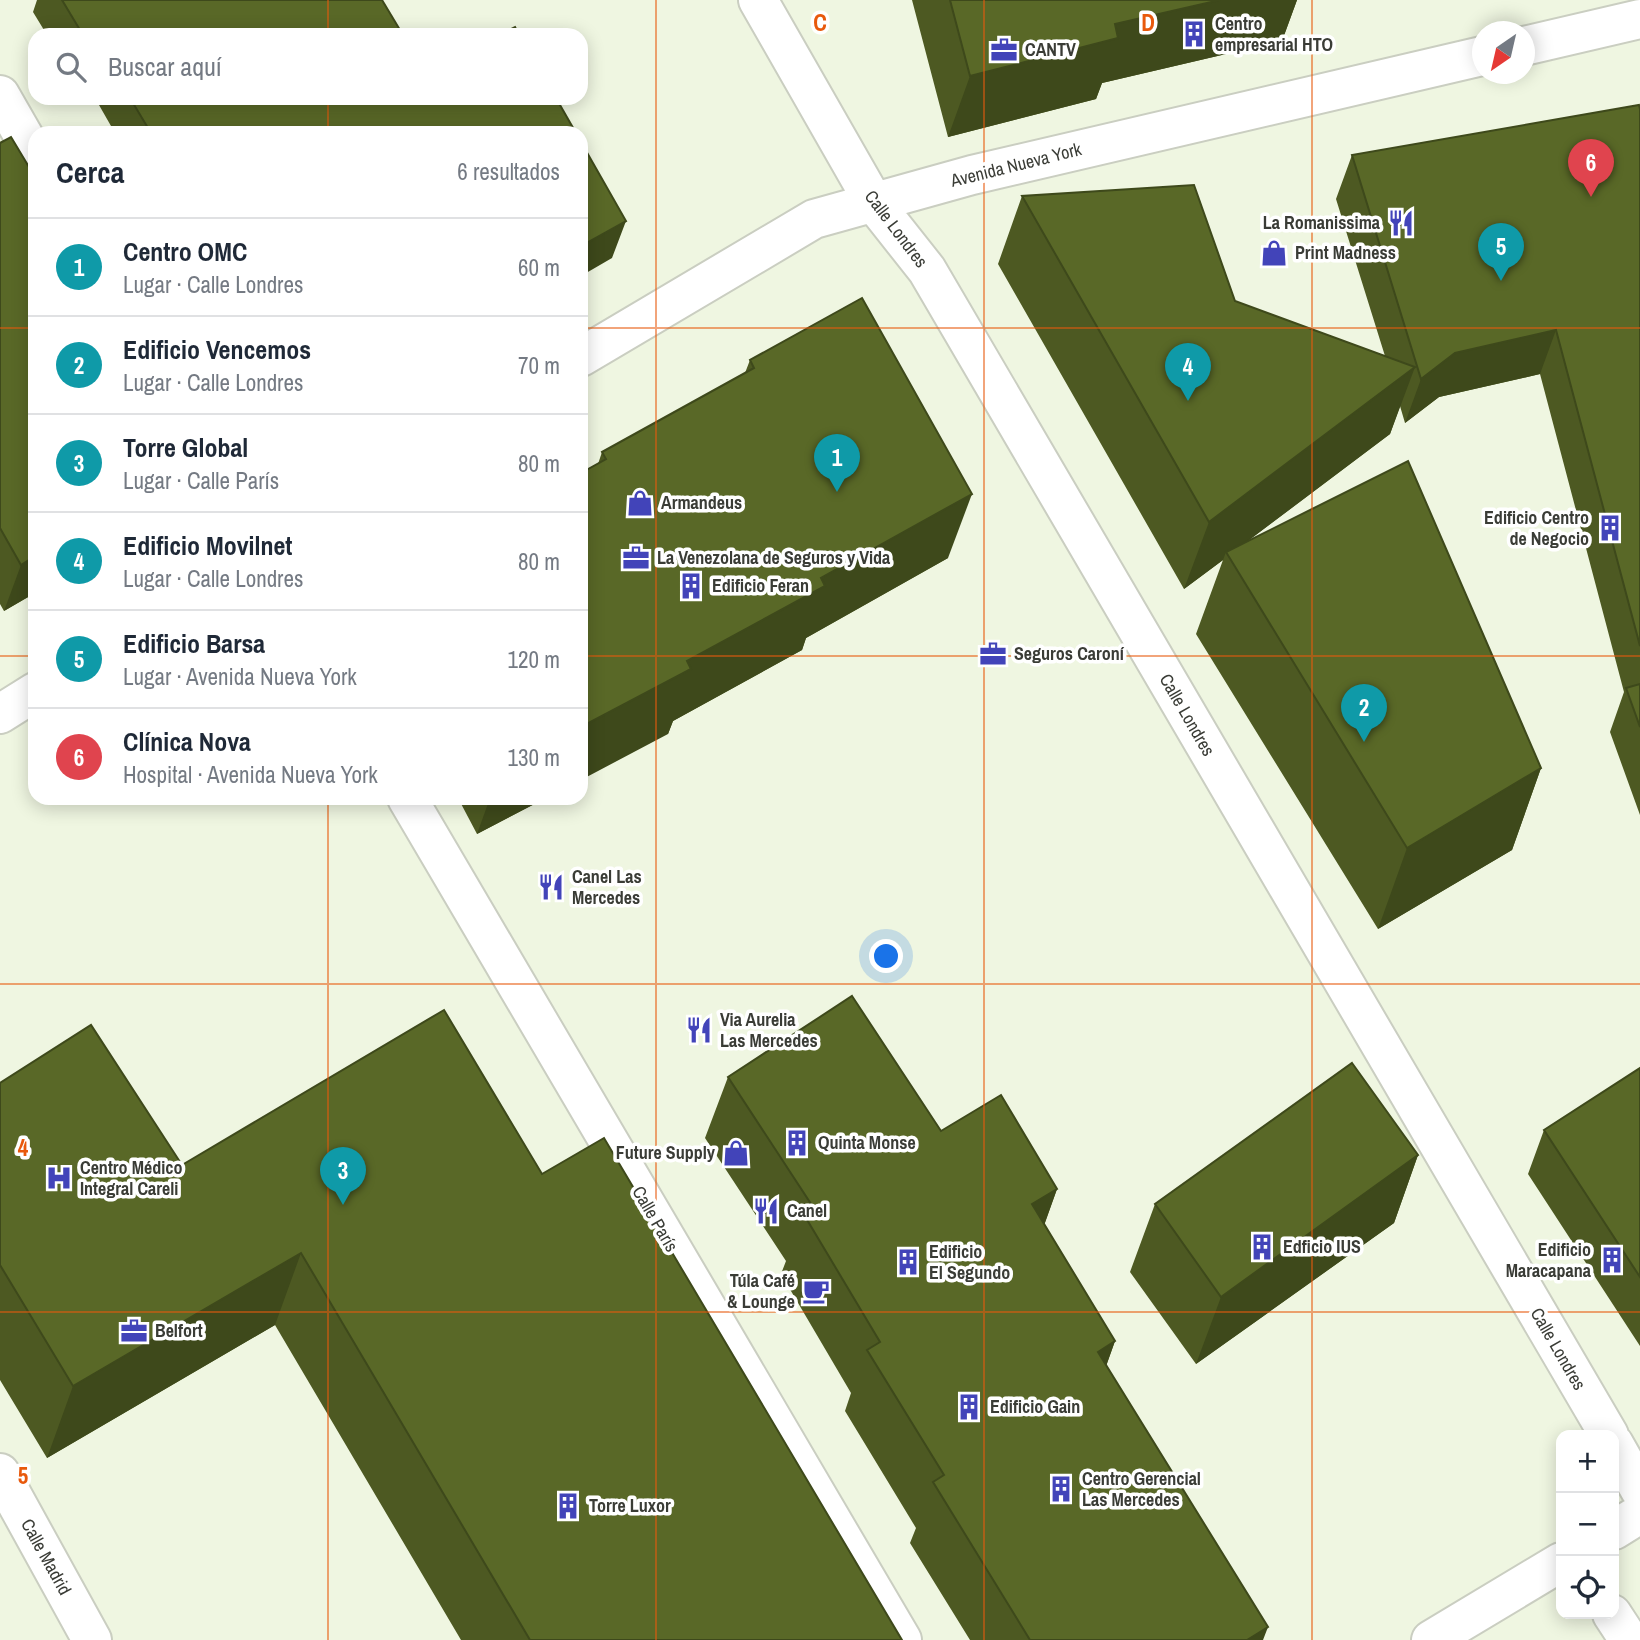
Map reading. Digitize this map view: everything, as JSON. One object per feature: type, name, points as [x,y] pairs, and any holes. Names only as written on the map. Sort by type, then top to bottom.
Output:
[{"type":"street","name":"Calle Londres","points":[[758,0],[874,203],[927,270],[1606,1430]]},
{"type":"street","points":[[1535,43],[1640,19]]},
{"type":"street","name":"Avenida Nueva York","points":[[588,353],[814,219],[972,175],[1472,58]]},
{"type":"street","points":[[0,95],[28,144]]},
{"type":"street","points":[[0,714],[28,696]]},
{"type":"street","name":"Calle París","points":[[411,805],[902,1640]]},
{"type":"street","points":[[1619,1453],[1640,1490]]},
{"type":"street","name":"Calle Madrid","points":[[0,1473],[92,1640]]},
{"type":"street","points":[[1619,1527],[1640,1514]]},
{"type":"street","points":[[1431,1640],[1556,1565]]},
{"type":"street","points":[[1615,1619],[1629,1640]]},
{"type":"shaded area","points":[[0,0],[1640,0],[1640,1640],[0,1640]]},
{"type":"building","points":[[62,0],[382,0],[399,28],[79,28]]},
{"type":"building","points":[[950,0],[1220,0],[1115,24],[1118,38],[970,76]]},
{"type":"building","points":[[134,105],[560,105],[572,126],[147,126]]},
{"type":"building","points":[[1639,105],[1640,646],[1556,330],[1455,353],[1421,379],[1352,155]]},
{"type":"building","points":[[11,137],[28,165],[28,560],[21,565],[0,528],[0,143]]},
{"type":"building","points":[[588,154],[626,221],[588,242]]},
{"type":"building","points":[[1194,185],[1235,301],[1415,367],[1209,522],[1022,196]]},
{"type":"building","points":[[862,298],[972,494],[821,578],[825,586],[687,661],[691,669],[588,723],[588,469],[606,459],[602,452],[754,368],[750,360]]},
{"type":"building","points":[[1408,461],[1541,768],[1407,848],[1226,552]]},
{"type":"building","points":[[1640,684],[1640,727],[1626,688]]},
{"type":"building","points":[[852,996],[941,1131],[1001,1095],[1057,1189],[1032,1204],[1115,1341],[1098,1352],[1268,1627],[1247,1640],[1030,1640],[933,1482],[944,1475],[867,1350],[880,1342],[803,1213],[813,1207],[728,1077]]},
{"type":"building","points":[[444,1010],[542,1174],[604,1138],[902,1640],[530,1640],[301,1253],[73,1386],[0,1265],[0,1083],[91,1025],[182,1165]]},
{"type":"building","points":[[1352,1063],[1418,1155],[1221,1297],[1155,1204]]},
{"type":"building","points":[[1640,1068],[1640,1277],[1544,1130]]},
{"type":"place","name":"Centro empresarial HTO","points":[[1194,34]]},
{"type":"place","name":"CANTV","points":[[1004,50]]},
{"type":"place","name":"Clínica Nova","points":[[1591,197]]},
{"type":"place","name":"La Romanissima","points":[[1401,223]]},
{"type":"place","name":"Print Madness","points":[[1274,253]]},
{"type":"place","name":"Edificio Barsa","points":[[1501,281]]},
{"type":"place","name":"Edificio Movilnet","points":[[1188,401]]},
{"type":"place","name":"Centro OMC","points":[[837,492]]},
{"type":"place","name":"Armandeus","points":[[640,503]]},
{"type":"place","name":"Edificio Centro de Negocio","points":[[1610,528]]},
{"type":"place","name":"La Venezolana de Seguros y Vida","points":[[636,558]]},
{"type":"place","name":"Edificio Feran","points":[[691,586]]},
{"type":"place","name":"Seguros Caroní","points":[[993,654]]},
{"type":"place","name":"Edificio Vencemos","points":[[1364,742]]},
{"type":"place","name":"Canel Las Mercedes","points":[[551,887]]},
{"type":"place","name":"Via Aurelia Las Mercedes","points":[[699,1030]]},
{"type":"place","name":"Quinta Monse","points":[[797,1143]]},
{"type":"place","name":"Future Supply","points":[[736,1153]]},
{"type":"place","name":"Centro Médico Integral Careli","points":[[59,1178]]},
{"type":"place","name":"Torre Global","points":[[343,1205]]},
{"type":"place","name":"Canel","points":[[766,1211]]},
{"type":"place","name":"Edficio IUS","points":[[1262,1247]]},
{"type":"place","name":"Edificio Maracapana","points":[[1612,1260]]},
{"type":"place","name":"Edificio El Segundo","points":[[908,1262]]},
{"type":"place","name":"Túla Café & Lounge","points":[[816,1291]]},
{"type":"place","name":"Belfort","points":[[134,1331]]},
{"type":"place","name":"Edificio Gain","points":[[969,1407]]},
{"type":"place","name":"Centro Gerencial Las Mercedes","points":[[1061,1489]]},
{"type":"place","name":"Torre Luxor","points":[[568,1506]]}]
